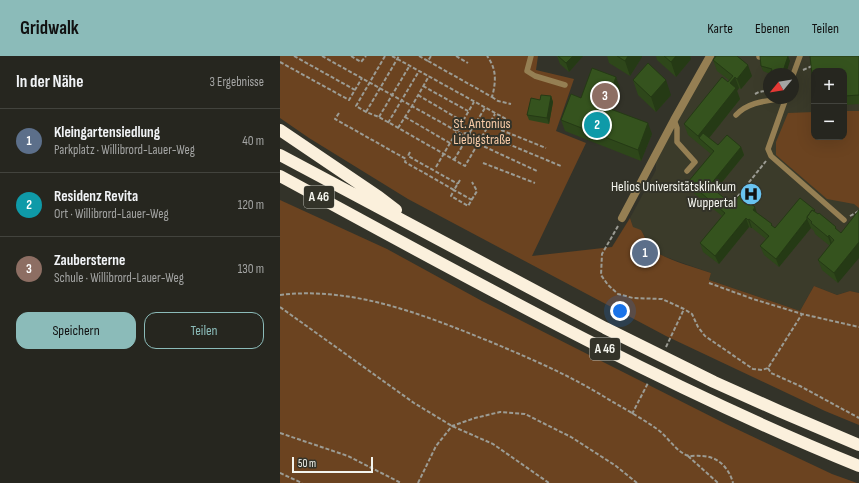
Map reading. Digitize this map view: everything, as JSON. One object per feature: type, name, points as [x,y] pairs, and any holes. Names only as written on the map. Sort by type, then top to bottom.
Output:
[{"type":"highway","points":[[280,130],[379,197],[417,228]]},
{"type":"highway","name":"A 46","points":[[280,155],[605,328],[707,378],[859,445]]},
{"type":"highway","name":"A 46","points":[[280,176],[597,346],[770,429],[859,466]]},
{"type":"street","points":[[622,218],[710,56]]},
{"type":"lane","points":[[531,56],[527,71],[534,76],[565,85]]},
{"type":"lane","points":[[758,57],[768,56]]},
{"type":"lane","points":[[796,68],[800,56]]},
{"type":"lane","points":[[736,115],[740,110],[756,102],[786,98],[768,148],[771,156],[844,220]]},
{"type":"lane","points":[[674,120],[677,128],[677,142],[695,162],[687,171]]},
{"type":"path","points":[[294,56],[354,90]]},
{"type":"path","points":[[322,56],[462,134],[470,132]]},
{"type":"path","points":[[351,56],[361,62],[366,56]]},
{"type":"path","points":[[385,56],[356,106],[379,117],[465,166],[495,114]]},
{"type":"path","points":[[392,56],[398,57],[506,119]]},
{"type":"path","points":[[420,56],[498,101],[512,104]]},
{"type":"path","points":[[428,61],[431,56]]},
{"type":"path","points":[[456,56],[468,63]]},
{"type":"path","points":[[487,56],[494,66],[496,74],[492,97]]},
{"type":"path","points":[[366,112],[398,57]]},
{"type":"path","points":[[280,62],[348,100],[362,78]]},
{"type":"path","points":[[379,117],[410,65]]},
{"type":"path","points":[[388,123],[419,70]]},
{"type":"path","points":[[398,128],[429,76]]},
{"type":"path","points":[[423,86],[468,111]]},
{"type":"path","points":[[418,95],[462,121]]},
{"type":"path","points":[[436,167],[474,102]]},
{"type":"path","points":[[470,140],[470,132],[485,108]]},
{"type":"path","points":[[339,113],[335,120],[406,159]]},
{"type":"path","points":[[405,117],[450,143]]},
{"type":"path","points":[[501,130],[546,148]]},
{"type":"path","points":[[462,134],[464,143]]},
{"type":"path","points":[[496,139],[561,166]]},
{"type":"path","points":[[454,160],[464,143],[470,140],[537,171]]},
{"type":"path","points":[[410,152],[404,162],[472,200]]},
{"type":"path","points":[[408,156],[458,184]]},
{"type":"path","points":[[730,206],[771,156]]},
{"type":"path","points":[[483,163],[535,183]]},
{"type":"path","points":[[460,180],[451,196],[468,206],[477,191],[472,182]]},
{"type":"path","points":[[622,218],[602,254],[601,275],[608,285],[618,294],[633,298],[662,299],[684,309],[692,314],[698,327],[705,336],[753,369],[762,370],[768,368],[802,314]]},
{"type":"path","points":[[709,284],[802,314],[859,327]]},
{"type":"path","points":[[280,295],[298,293],[338,295],[394,306],[433,319],[549,366],[633,413],[658,430],[674,447],[688,456],[718,483]]},
{"type":"path","points":[[280,307],[414,404],[452,426],[493,444],[550,483]]},
{"type":"path","points":[[680,319],[684,309]]},
{"type":"path","points":[[768,368],[771,373],[800,386],[859,418]]},
{"type":"path","points":[[418,483],[436,446],[452,426],[475,418],[500,412],[524,414],[570,437],[616,466],[637,483]]},
{"type":"path","points":[[280,433],[348,456],[401,483]]},
{"type":"path","points":[[688,456],[703,456],[720,461],[730,473],[733,483]]},
{"type":"path","points":[[280,473],[302,483]]},
{"type":"shaded area","name":"Helios Universitätsklinkum Wuppertal","points":[[713,56],[859,56],[859,293],[850,291],[837,295],[814,286],[800,311],[709,280],[711,273],[663,256],[649,245],[641,230],[633,228],[630,218],[656,170],[656,161]]},
{"type":"green space","name":"St. Antonius Liebigstraße","points":[[280,56],[538,56],[536,70],[574,79],[556,131],[586,143],[532,256],[612,247],[630,218],[633,227],[641,230],[650,247],[660,254],[674,261],[711,273],[709,280],[800,311],[814,286],[837,295],[850,291],[859,293],[859,425],[825,411],[666,336],[408,199],[309,138],[280,118]]},
{"type":"green space","points":[[847,111],[859,111],[859,208],[854,204],[827,199],[776,155],[776,142],[788,113],[811,112],[811,140],[847,140]]},
{"type":"green space","points":[[280,200],[387,249],[482,301],[726,424],[832,474],[857,483],[280,483]]},
{"type":"building","points":[[558,56],[573,56],[566,63]]},
{"type":"building","points":[[617,56],[628,56],[625,61]]},
{"type":"building","points":[[664,56],[676,56],[671,62]]},
{"type":"building","points":[[716,56],[737,56],[748,65],[737,79],[735,77],[730,83],[736,88],[698,136],[684,124],[722,77],[728,82],[733,76],[713,60]]},
{"type":"building","points":[[760,56],[788,56],[784,68],[768,68],[761,66]]},
{"type":"building","points":[[810,56],[859,56],[859,95],[847,96],[847,68],[811,68]]},
{"type":"building","points":[[648,63],[666,80],[651,97],[633,80]]},
{"type":"building","points":[[592,68],[616,77],[605,107],[648,123],[638,150],[561,120],[571,94],[581,98]]},
{"type":"building","points":[[541,95],[551,96],[547,118],[527,115],[531,98],[540,100]]},
{"type":"building","points":[[703,133],[718,145],[727,135],[741,147],[706,190],[710,193],[713,189],[731,205],[740,195],[755,207],[753,210],[775,228],[800,198],[815,210],[812,210],[807,219],[776,259],[760,246],[769,236],[746,218],[715,256],[700,243],[725,213],[688,182],[714,151],[699,138]]},
{"type":"building","points":[[812,210],[818,214],[819,213],[841,233],[859,210],[859,242],[834,273],[818,260],[834,240],[811,223],[812,222],[807,217]]},
{"type":"place","name":"Zaubersterne","points":[[605,96]]},
{"type":"place","name":"Residenz Revita","points":[[597,125]]},
{"type":"place","name":"Helios Universitätsklinkum Wuppertal","points":[[751,194]]},
{"type":"place","name":"Kleingartensiedlung","points":[[645,253]]}]
